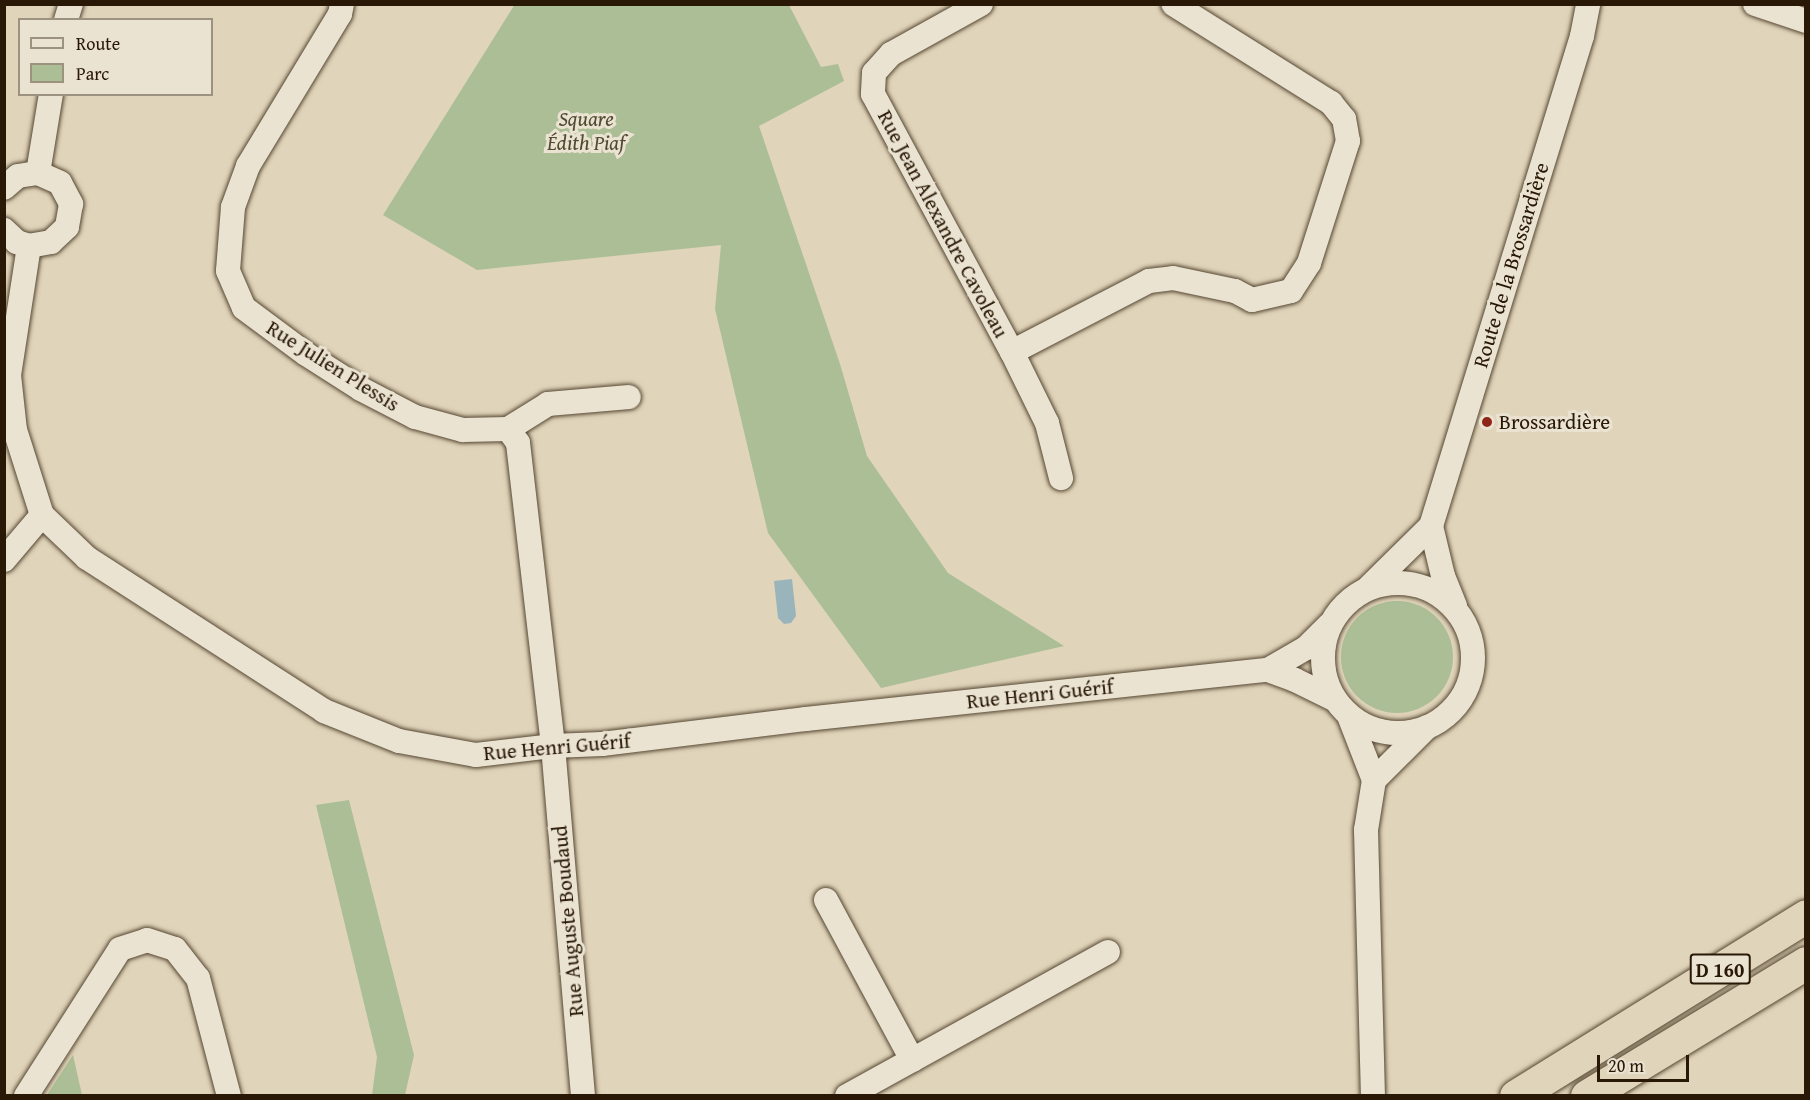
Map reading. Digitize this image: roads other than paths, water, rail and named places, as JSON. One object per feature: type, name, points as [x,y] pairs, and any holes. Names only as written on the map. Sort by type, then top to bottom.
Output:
[{"type":"highway","name":"D 160","points":[[1516,1095],[1806,916]]},
{"type":"highway","name":"D 160","points":[[1587,1095],[1806,963]]},
{"type":"highway","name":"D 160","points":[[1494,1095],[1635,1022]]},
{"type":"street","name":"Rue Julien Plessis","points":[[342,4],[340,14],[248,166],[233,207],[228,271],[244,309],[306,354],[361,389],[415,417],[453,428],[463,430],[508,429]]},
{"type":"street","name":"Rue Jean Alexandre Cavoleau","points":[[981,4],[891,54],[874,73],[873,93],[1012,352],[1149,281],[1173,278],[1235,291],[1252,300],[1291,291],[1308,263],[1348,141],[1344,119],[1331,103],[1173,4]]},
{"type":"street","name":"Route de la Brossardière","points":[[1367,589],[1431,526],[1582,36],[1587,4]]},
{"type":"street","points":[[1755,4],[1806,21]]},
{"type":"street","points":[[38,173],[51,96]]},
{"type":"street","points":[[4,188],[18,177],[38,173],[50,176],[64,188],[71,204],[71,216],[60,236],[40,246],[29,246],[17,242],[4,230]]},
{"type":"street","name":"Rue Henri Guérif","points":[[29,246],[9,375],[15,430],[42,515],[87,558],[324,711],[399,741],[476,755],[553,746],[602,744],[841,715],[1268,670],[1306,648],[1329,625]]},
{"type":"street","points":[[1012,352],[1047,423],[1061,478]]},
{"type":"street","points":[[553,746],[518,443],[508,429],[548,404],[629,397]]},
{"type":"street","points":[[4,560],[42,515]]},
{"type":"street","points":[[1374,780],[1427,728],[1447,715],[1462,698],[1471,677],[1473,653],[1468,631],[1443,576],[1431,526]]},
{"type":"street","points":[[1373,1095],[1366,830],[1374,780],[1342,707],[1326,682],[1322,663],[1323,644],[1329,625],[1351,597],[1367,589],[1391,583],[1416,584],[1438,594],[1457,610]]},
{"type":"street","name":"Rue Henri Guérif","points":[[1268,670],[1295,680],[1342,707]]},
{"type":"street","points":[[1342,707],[1366,727],[1387,732],[1407,733],[1427,728]]},
{"type":"street","name":"Rue Auguste Boudaud","points":[[553,746],[584,1095]]},
{"type":"street","points":[[826,900],[912,1060]]},
{"type":"street","points":[[26,1095],[120,949],[147,940],[175,949],[198,978],[228,1095]]},
{"type":"street","points":[[847,1095],[1108,952]]},
{"type":"water","points":[[792,579],[796,616],[791,623],[784,624],[778,618],[774,581]]},
{"type":"place","name":"Brossardière","points":[[1487,422]]},
{"type":"park label","name":"Square Édith Piaf","points":[[586,131]]}]
